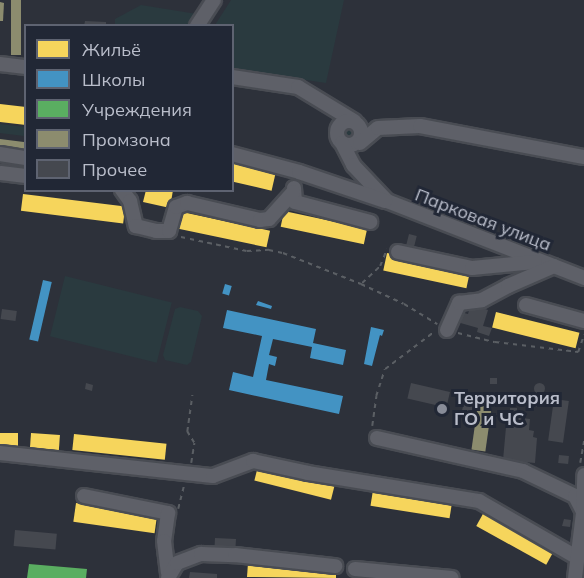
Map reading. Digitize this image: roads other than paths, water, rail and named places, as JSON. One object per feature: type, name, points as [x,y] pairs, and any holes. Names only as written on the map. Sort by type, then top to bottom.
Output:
[{"type":"street","points":[[198,24],[214,0]]},
{"type":"street","points":[[0,64],[24,67]]},
{"type":"street","points":[[234,77],[298,87],[354,121],[361,130],[360,141]]},
{"type":"street","name":"Парковая улица","points":[[298,87],[325,112],[353,165],[387,201],[537,262],[584,278]]},
{"type":"street","points":[[354,121],[348,120],[339,126],[340,140],[349,145],[360,141],[378,128],[420,126],[584,157]]},
{"type":"street","name":"Парковая улица","points":[[360,141],[358,154],[360,165],[373,188]]},
{"type":"street","points":[[0,154],[24,158]]},
{"type":"street","points":[[234,155],[299,172],[387,201]]},
{"type":"street","points":[[0,179],[0,172],[24,176]]},
{"type":"street","points":[[123,192],[130,201],[136,226],[156,231],[169,231],[176,207],[187,202],[260,220],[269,219],[293,192],[299,172]]},
{"type":"street","points":[[293,192],[295,201],[370,222]]},
{"type":"street","points":[[398,252],[472,268],[537,262]]},
{"type":"street","points":[[447,330],[459,303],[482,300],[554,266]]},
{"type":"street","points":[[526,305],[584,321]]},
{"type":"street","points":[[377,438],[523,471],[575,496],[584,513]]},
{"type":"street","points":[[0,453],[213,476],[253,460],[308,473],[479,501],[578,558]]},
{"type":"street","points":[[575,578],[584,513],[584,475]]},
{"type":"street","points":[[84,496],[168,513],[164,541],[168,576]]},
{"type":"street","points":[[168,576],[177,563],[201,554],[335,566]]},
{"type":"street","points":[[355,569],[452,578]]},
{"type":"place","name":"Территория ГО и ЧС","points":[[442,409]]}]
